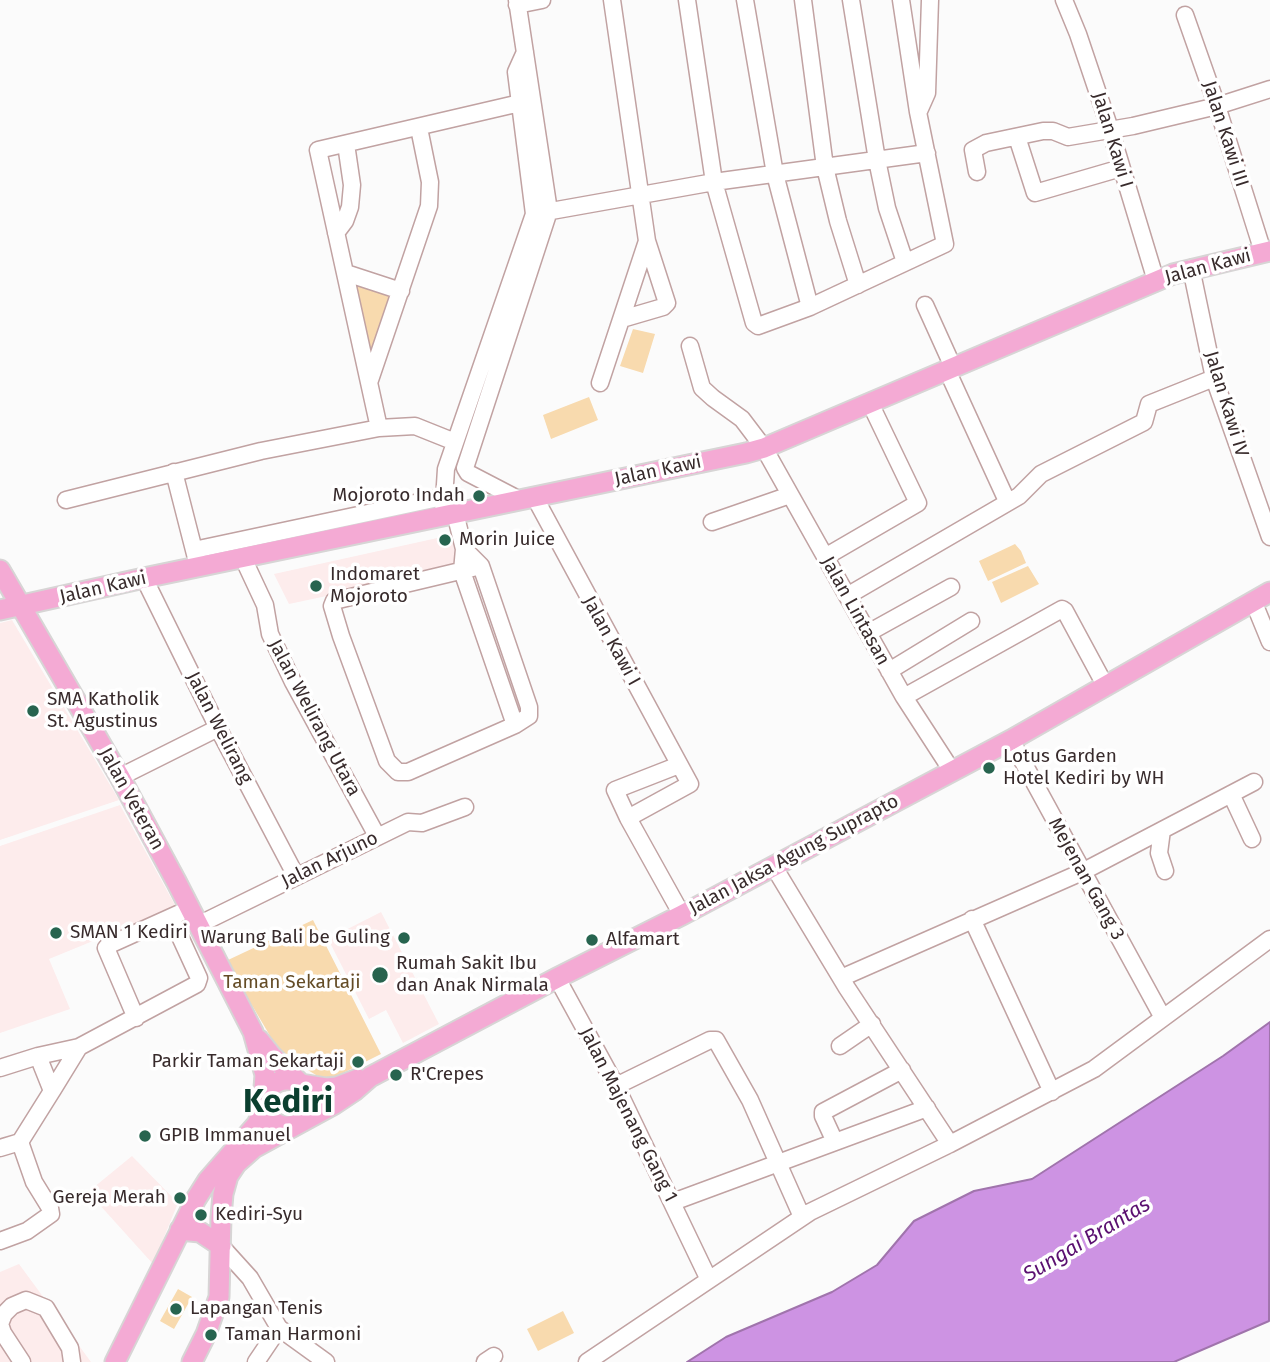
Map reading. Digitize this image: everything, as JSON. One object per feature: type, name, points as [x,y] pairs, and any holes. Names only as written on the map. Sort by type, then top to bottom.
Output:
[{"type":"main road","name":"Jalan Kawi","points":[[0,610],[144,578],[196,559],[243,558],[447,508],[526,498],[764,448],[1156,281],[1191,268],[1266,252]]},
{"type":"main road","name":"Jalan Veteran","points":[[0,570],[120,777],[185,915],[253,1032]]},
{"type":"main road","name":"Jalan Jaksa Agung Suprapto","points":[[370,1077],[774,867],[1011,740],[1262,597]]},
{"type":"main road","points":[[253,1032],[271,1055],[309,1093],[311,1104],[307,1116],[299,1124],[287,1126],[275,1123],[267,1114],[264,1102],[265,1074],[253,1032]]},
{"type":"main road","points":[[115,1362],[180,1230],[208,1180],[257,1125],[268,1090],[277,1082],[289,1079],[326,1088],[370,1077]]},
{"type":"main road","points":[[192,1362],[206,1334],[219,1297],[223,1194],[228,1176],[236,1164],[254,1148],[354,1091],[370,1077]]},
{"type":"main road","points":[[180,1230],[200,1231],[221,1246]]},
{"type":"street","points":[[612,0],[647,241],[667,303],[663,307],[622,319]]},
{"type":"street","points":[[687,0],[714,182],[756,326],[810,307],[946,242],[918,111],[901,0]]},
{"type":"street","points":[[745,0],[775,174],[810,307]]},
{"type":"street","points":[[803,0],[825,167],[858,285]]},
{"type":"street","points":[[851,0],[877,160],[887,208],[905,262]]},
{"type":"street","points":[[918,111],[927,93],[930,0]]},
{"type":"street","name":"Jalan Kawi I","points":[[1064,0],[1110,129],[1156,281]]},
{"type":"street","points":[[526,1],[525,52],[541,213],[475,409],[466,464],[466,471],[526,498]]},
{"type":"street","name":"Jalan Kawi III","points":[[1185,15],[1266,252]]},
{"type":"street","points":[[525,52],[516,72],[541,213]]},
{"type":"street","points":[[977,172],[973,152],[975,148],[1043,131],[1054,131],[1068,137],[1110,129],[1217,106],[1270,89]]},
{"type":"street","points":[[379,428],[318,150],[520,103]]},
{"type":"street","points":[[370,380],[429,206],[430,182],[419,128]]},
{"type":"street","points":[[1017,137],[1035,193],[1121,168]]},
{"type":"street","points":[[336,233],[345,221],[350,207],[352,185],[345,144]]},
{"type":"street","points":[[541,213],[714,182],[927,153]]},
{"type":"street","points":[[600,383],[647,241]]},
{"type":"street","name":"Jalan Kawi IV","points":[[1191,268],[1214,378],[1270,537]]},
{"type":"street","points":[[346,273],[401,291]]},
{"type":"street","points":[[925,305],[1007,501]]},
{"type":"street","name":"Jalan Lintasan","points":[[690,346],[702,388],[742,419],[764,448],[904,697],[952,771]]},
{"type":"street","points":[[847,596],[1024,492],[1041,474],[1144,422],[1149,404],[1214,378]]},
{"type":"street","points":[[825,557],[918,503],[870,403]]},
{"type":"street","points":[[475,409],[456,442],[446,469],[447,508],[464,549],[481,566],[530,713],[527,719],[515,725],[408,772],[398,772],[387,761],[353,671],[332,606],[334,601],[481,566]]},
{"type":"street","points":[[66,500],[174,471],[379,428],[415,426],[456,442]]},
{"type":"street","points":[[174,471],[196,559],[447,508]]},
{"type":"street","points":[[712,522],[790,495]]},
{"type":"street","name":"Jalan Kawi I","points":[[526,498],[690,785],[628,818]]},
{"type":"street","points":[[464,549],[462,571],[515,725]]},
{"type":"street","name":"Jalan Welirang Utara","points":[[243,558],[265,605],[270,634],[287,670],[377,836]]},
{"type":"street","name":"Jalan Welirang","points":[[144,578],[218,728],[296,876]]},
{"type":"street","points":[[868,633],[951,587]]},
{"type":"street","points":[[1262,597],[1270,642]]},
{"type":"street","points":[[904,697],[1062,609],[1107,687]]},
{"type":"street","points":[[889,670],[971,621]]},
{"type":"street","points":[[120,777],[218,728]]},
{"type":"street","name":"Mejenan Gang 3","points":[[1011,740],[1163,1018]]},
{"type":"street","points":[[679,765],[615,790],[682,915]]},
{"type":"street","points":[[841,978],[1082,873],[1254,782]]},
{"type":"street","points":[[1231,794],[1252,839]]},
{"type":"street","name":"Jalan Arjuno","points":[[135,1018],[106,948],[109,944],[296,876],[408,822],[422,824],[465,807]]},
{"type":"street","points":[[1162,830],[1159,853],[1165,871]]},
{"type":"street","points":[[774,867],[841,978],[950,1144]]},
{"type":"street","points":[[0,1068],[79,1047],[199,982],[185,915]]},
{"type":"street","points":[[972,919],[1052,1092]]},
{"type":"street","points":[[587,1362],[707,1275],[802,1217],[1094,1069],[1270,939]]},
{"type":"street","name":"Jalan Majenang Gang 1","points":[[557,978],[616,1086],[707,1275]]},
{"type":"street","points":[[840,1046],[872,1024]]},
{"type":"street","points":[[616,1086],[710,1040],[716,1040],[750,1100],[802,1217]]},
{"type":"street","points":[[0,1147],[20,1142],[79,1047]]},
{"type":"street","points":[[38,1056],[52,1091]]},
{"type":"street","points":[[835,1142],[823,1112],[902,1070]]},
{"type":"street","points":[[673,1202],[927,1108]]},
{"type":"street","points":[[0,1241],[27,1231],[51,1214],[34,1182],[20,1142]]},
{"type":"street","points":[[221,1246],[250,1278],[279,1328],[326,1362]]},
{"type":"street","points":[[22,1362],[0,1324],[4,1314],[12,1306],[26,1300],[46,1308],[70,1348],[72,1362]]},
{"type":"street","points":[[256,1362],[279,1328]]},
{"type":"shaded area","points":[[451,535],[458,568],[289,604],[274,574]]},
{"type":"shaded area","name":"SMA Katholik St. Agustinus","points":[[12,620],[119,800],[0,840],[0,623]]},
{"type":"shaded area","name":"SMAN 1 Kediri","points":[[120,805],[176,907],[49,959],[70,1009],[0,1033],[0,846]]},
{"type":"shaded area","name":"Rumah Sakit Ibu dan Anak Nirmala","points":[[381,912],[439,1024],[403,1043],[386,1010],[369,1019],[328,939]]},
{"type":"shaded area","points":[[132,1156],[178,1203],[153,1264],[88,1192]]},
{"type":"shaded area","points":[[19,1264],[91,1362],[0,1362],[0,1272]]},
{"type":"green space","points":[[356,281],[393,295],[371,362]]},
{"type":"green space","points":[[633,329],[655,334],[643,373],[620,366]]},
{"type":"green space","points":[[589,397],[598,420],[551,439],[543,415]]},
{"type":"green space","points":[[1015,544],[1026,563],[988,581],[979,561]]},
{"type":"green space","points":[[1028,566],[1039,584],[1001,603],[992,582]]},
{"type":"green space","name":"Taman Sekartaji","points":[[313,920],[381,1054],[329,1080],[288,1058],[276,1046],[228,960]]},
{"type":"green space","name":"Lapangan Tenis","points":[[178,1289],[192,1297],[174,1329],[160,1321]]},
{"type":"green space","points":[[563,1311],[574,1333],[538,1351],[527,1329]]},
{"type":"water","name":"Sungai Brantas","points":[[1270,1022],[1269,1321],[1174,1362],[687,1362],[726,1337],[832,1292],[877,1265],[914,1221],[974,1191],[1032,1179],[1223,1056]]},
{"type":"place","name":"Mojoroto Indah","points":[[479,496]]},
{"type":"place","name":"Morin Juice","points":[[445,540]]},
{"type":"place","name":"Indomaret Mojoroto","points":[[316,586]]},
{"type":"place","name":"SMA Katholik St. Agustinus","points":[[33,711]]},
{"type":"place","name":"Lotus Garden Hotel Kediri by WH","points":[[989,768]]},
{"type":"place","name":"SMAN 1 Kediri","points":[[56,933]]},
{"type":"place","name":"Warung Bali be Guling","points":[[404,938]]},
{"type":"place","name":"Alfamart","points":[[592,940]]},
{"type":"place","name":"Rumah Sakit Ibu dan Anak Nirmala","points":[[380,975]]},
{"type":"place","name":"Parkir Taman Sekartaji","points":[[358,1062]]},
{"type":"place","name":"R'Crepes","points":[[396,1075]]},
{"type":"place","name":"GPIB Immanuel","points":[[145,1136]]},
{"type":"place","name":"Gereja Merah","points":[[180,1198]]},
{"type":"place","name":"Kediri-Syu","points":[[201,1215]]},
{"type":"place","name":"Lapangan Tenis","points":[[176,1309]]},
{"type":"place","name":"Taman Harmoni","points":[[211,1335]]},
{"type":"district","name":"Kediri","points":[[288,1103]]}]
